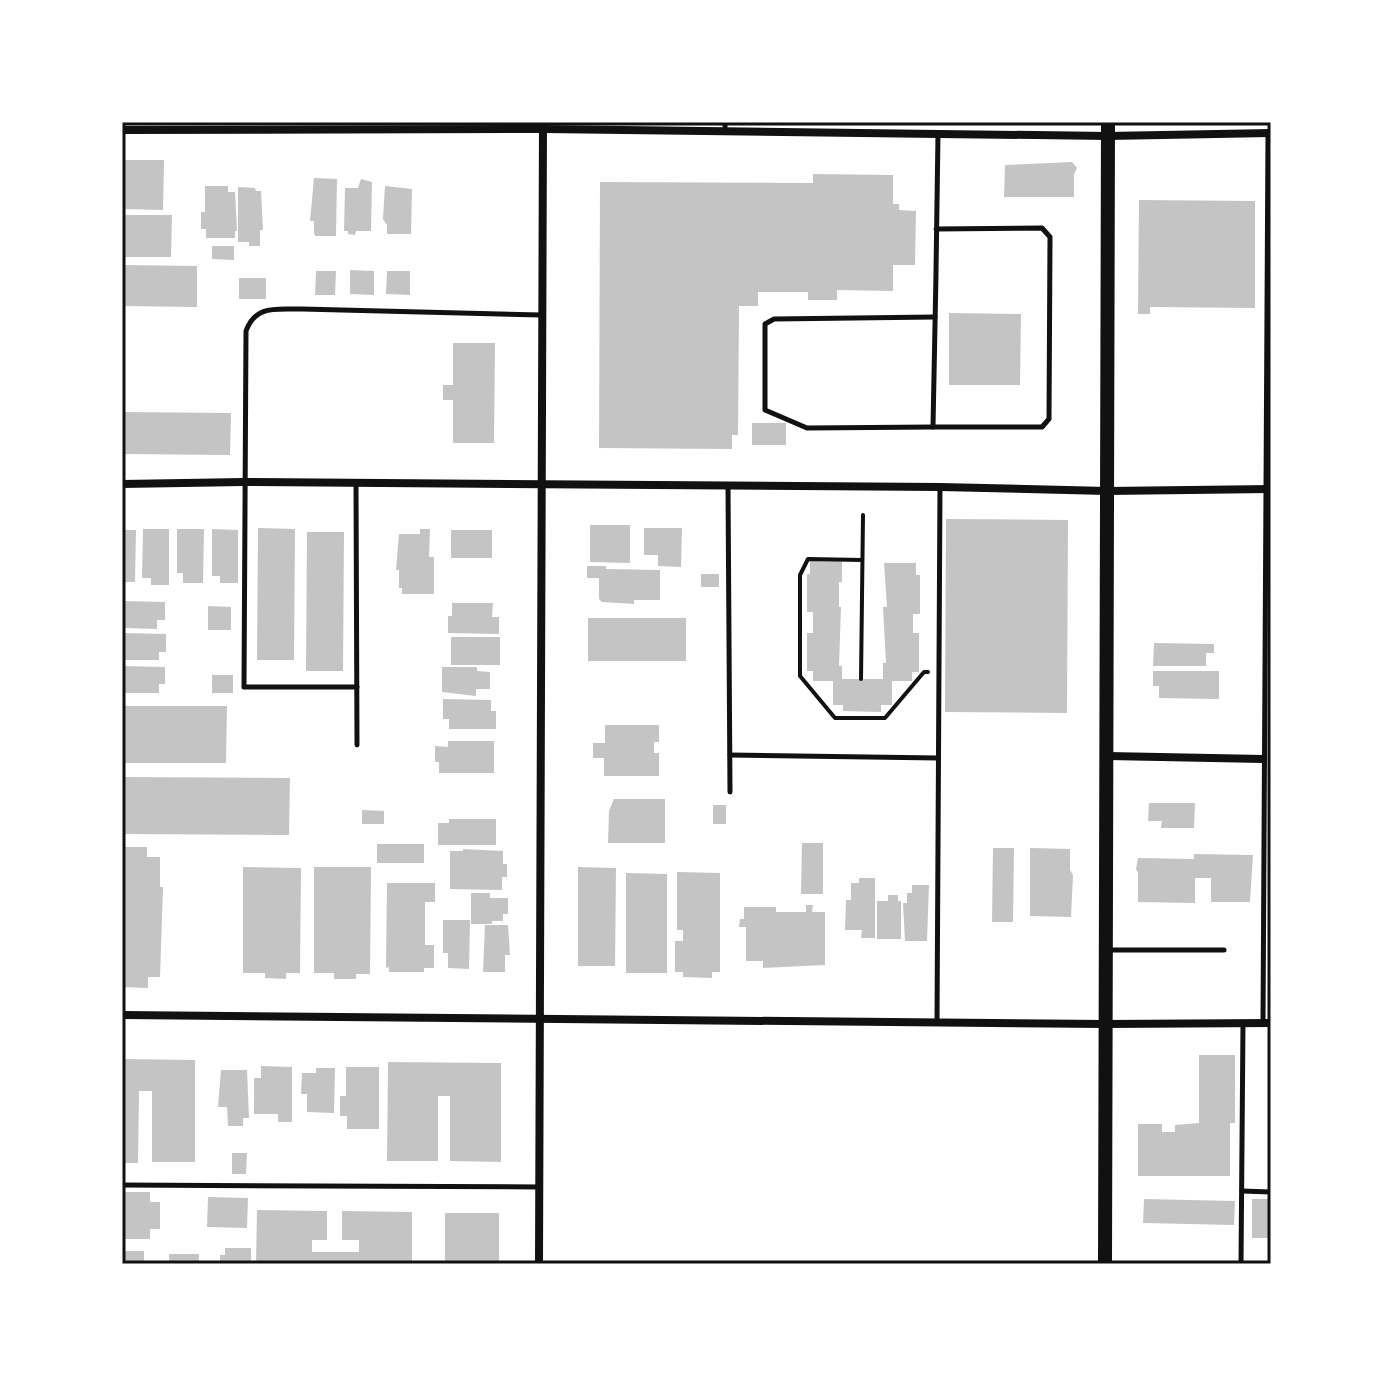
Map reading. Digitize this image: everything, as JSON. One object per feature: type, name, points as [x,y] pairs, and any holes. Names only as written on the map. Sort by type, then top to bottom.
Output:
[{"type":"street","points":[[539,1264],[543,125]]},
{"type":"street","points":[[122,130],[543,125],[725,126],[938,133],[1108,129],[1270,133]]},
{"type":"street","points":[[1105,1264],[1108,129]]},
{"type":"street","points":[[122,484],[244,482],[1107,491],[1268,489]]},
{"type":"street","points":[[1108,756],[1263,759]]},
{"type":"street","points":[[122,1015],[1267,1023]]},
{"type":"lane","points":[[933,427],[938,133]]},
{"type":"lane","points":[[1267,1023],[1263,759],[1270,133]]},
{"type":"lane","points":[[935,317],[774,319],[765,324],[765,410],[807,428],[1042,427],[1049,419],[1050,237],[1042,228],[936,229]]},
{"type":"lane","points":[[357,687],[244,687],[246,331],[256,313],[265,310],[541,315]]},
{"type":"lane","points":[[356,483],[357,745]]},
{"type":"lane","points":[[728,486],[730,792]]},
{"type":"lane","points":[[937,1023],[940,487]]},
{"type":"lane","points":[[730,755],[938,758]]},
{"type":"lane","points":[[1263,881],[1271,881]]},
{"type":"lane","points":[[1106,950],[1224,950]]},
{"type":"lane","points":[[1241,1264],[1243,1023]]},
{"type":"lane","points":[[122,1185],[540,1187]]},
{"type":"lane","points":[[1242,1191],[1271,1192]]},
{"type":"path","points":[[861,679],[863,515]]},
{"type":"path","points":[[862,560],[808,559],[800,575],[800,676],[835,718],[885,718],[924,672],[939,672]]},
{"type":"building","points":[[122,160],[164,160],[163,210],[122,209]]},
{"type":"building","points":[[1072,162],[1077,168],[1074,197],[1004,197],[1005,165]]},
{"type":"building","points":[[813,174],[893,175],[893,204],[899,204],[899,210],[916,211],[915,265],[893,265],[893,291],[837,290],[837,300],[808,300],[808,292],[758,292],[758,306],[739,306],[738,435],[732,435],[732,449],[599,448],[600,182],[813,183]]},
{"type":"building","points":[[314,178],[337,179],[336,236],[315,236],[314,221],[310,221]]},
{"type":"building","points":[[361,179],[372,182],[371,231],[348,234],[344,231],[345,188],[358,188]]},
{"type":"building","points":[[205,186],[228,186],[228,192],[235,192],[235,238],[206,238],[206,229],[201,229],[201,212],[205,212]]},
{"type":"building","points":[[385,186],[412,189],[411,234],[387,234],[383,219]]},
{"type":"building","points":[[238,187],[261,191],[263,230],[260,230],[260,246],[238,242]]},
{"type":"building","points":[[1139,200],[1255,201],[1255,308],[1150,307],[1150,314],[1138,314]]},
{"type":"building","points":[[122,215],[172,215],[171,257],[122,257]]},
{"type":"building","points":[[212,246],[234,246],[234,260],[212,259]]},
{"type":"building","points":[[122,265],[197,266],[197,307],[122,306]]},
{"type":"building","points":[[350,270],[374,271],[374,295],[350,294]]},
{"type":"building","points":[[316,271],[336,271],[335,295],[315,295]]},
{"type":"building","points":[[387,271],[410,271],[410,295],[386,294]]},
{"type":"building","points":[[239,278],[266,278],[266,299],[239,299]]},
{"type":"building","points":[[949,313],[1021,314],[1020,385],[949,385]]},
{"type":"building","points":[[453,343],[495,343],[494,443],[453,443],[453,400],[443,400],[443,385],[453,385]]},
{"type":"building","points":[[122,412],[231,413],[230,455],[122,454]]},
{"type":"building","points":[[752,423],[786,423],[786,445],[752,445]]},
{"type":"building","points":[[946,519],[1068,520],[1067,713],[945,712]]},
{"type":"building","points":[[590,525],[630,525],[630,563],[590,562]]},
{"type":"building","points":[[258,528],[295,529],[294,660],[257,660]]},
{"type":"building","points":[[644,528],[682,528],[681,567],[658,566],[658,555],[644,555]]},
{"type":"building","points":[[143,529],[169,529],[169,585],[151,585],[151,578],[142,578]]},
{"type":"building","points":[[177,529],[204,529],[203,583],[183,583],[183,573],[177,573]]},
{"type":"building","points":[[212,529],[238,530],[238,583],[220,583],[220,576],[212,576]]},
{"type":"building","points":[[420,529],[430,529],[429,557],[434,557],[434,594],[402,594],[399,570],[396,570],[399,534],[420,534]]},
{"type":"building","points":[[122,530],[136,530],[135,582],[123,582]]},
{"type":"building","points":[[451,530],[492,530],[492,558],[451,558]]},
{"type":"building","points":[[307,532],[344,532],[343,671],[306,671]]},
{"type":"building","points":[[810,561],[842,561],[839,666],[842,666],[842,679],[883,679],[883,663],[886,663],[883,607],[887,607],[884,563],[916,563],[916,575],[920,575],[920,614],[913,614],[913,633],[919,633],[919,672],[912,672],[912,681],[892,681],[892,705],[881,705],[881,712],[843,711],[843,705],[833,705],[833,681],[813,681],[813,671],[807,671],[807,633],[813,633],[813,612],[807,612]]},
{"type":"building","points":[[587,566],[660,570],[660,600],[634,600],[634,604],[602,602],[599,599],[599,578],[587,578]]},
{"type":"building","points":[[701,574],[719,574],[719,587],[701,587]]},
{"type":"building","points":[[122,601],[165,602],[165,620],[157,620],[157,629],[122,628]]},
{"type":"building","points":[[452,603],[493,603],[492,617],[499,617],[499,634],[448,633]]},
{"type":"building","points":[[208,606],[231,607],[231,630],[208,630]]},
{"type":"building","points":[[588,618],[686,618],[686,661],[588,661]]},
{"type":"building","points":[[122,633],[166,634],[166,652],[159,652],[159,660],[122,660]]},
{"type":"building","points":[[451,637],[500,637],[500,665],[451,665]]},
{"type":"building","points":[[1154,643],[1214,644],[1214,653],[1206,653],[1206,666],[1153,666]]},
{"type":"building","points":[[122,666],[165,667],[165,684],[159,684],[159,693],[122,693]]},
{"type":"building","points":[[442,667],[477,667],[477,671],[490,672],[490,689],[476,689],[476,696],[442,692]]},
{"type":"building","points":[[1153,671],[1219,671],[1219,699],[1159,698],[1159,686],[1153,686]]},
{"type":"building","points":[[212,675],[233,675],[233,693],[212,693]]},
{"type":"building","points":[[443,699],[491,700],[491,711],[496,711],[496,729],[449,729],[449,719],[443,719]]},
{"type":"building","points":[[122,706],[227,706],[226,763],[122,763]]},
{"type":"building","points":[[605,725],[659,725],[659,742],[654,742],[654,753],[659,753],[659,776],[604,776],[604,758],[593,758],[593,743],[605,743]]},
{"type":"building","points":[[448,741],[494,741],[494,773],[439,773],[435,746],[448,747]]},
{"type":"building","points":[[122,777],[290,778],[289,835],[122,834]]},
{"type":"building","points":[[614,799],[665,799],[665,843],[608,843],[609,811]]},
{"type":"building","points":[[1149,803],[1195,803],[1194,828],[1161,828],[1162,821],[1148,821]]},
{"type":"building","points":[[713,805],[726,805],[726,824],[713,824]]},
{"type":"building","points":[[362,810],[384,811],[384,824],[362,824]]},
{"type":"building","points":[[449,819],[496,819],[496,845],[438,845],[438,823],[449,823]]},
{"type":"building","points":[[802,843],[823,843],[823,894],[801,894]]},
{"type":"building","points":[[377,844],[424,844],[424,863],[377,863]]},
{"type":"building","points":[[122,847],[147,847],[147,857],[160,857],[160,887],[163,887],[160,977],[148,977],[148,988],[122,987]]},
{"type":"building","points":[[993,848],[1014,848],[1013,922],[992,922]]},
{"type":"building","points":[[1030,848],[1070,849],[1070,870],[1073,875],[1071,917],[1030,916]]},
{"type":"building","points":[[450,851],[503,851],[507,877],[502,877],[502,890],[450,889]]},
{"type":"building","points":[[1194,854],[1253,855],[1250,902],[1211,902],[1211,878],[1195,878],[1195,903],[1138,902],[1138,858],[1194,859]]},
{"type":"building","points":[[243,867],[301,868],[300,973],[286,973],[286,979],[265,978],[265,973],[243,973]]},
{"type":"building","points":[[314,867],[371,867],[370,974],[356,974],[356,979],[334,979],[334,973],[314,973]]},
{"type":"building","points":[[578,867],[616,868],[615,966],[578,966]]},
{"type":"building","points":[[677,872],[720,873],[720,972],[712,972],[712,978],[683,977],[683,972],[675,972],[675,941],[683,941],[683,930],[677,930]]},
{"type":"building","points":[[626,873],[667,874],[667,973],[626,973]]},
{"type":"building","points":[[859,878],[875,878],[875,938],[861,938],[862,930],[845,930],[846,900],[851,900],[851,883],[859,883]]},
{"type":"building","points":[[387,883],[435,883],[435,902],[425,902],[425,945],[434,945],[434,968],[424,968],[424,972],[389,972],[389,967],[386,968]]},
{"type":"building","points":[[912,885],[929,885],[927,941],[905,941],[903,903],[907,903],[907,893],[912,893]]},
{"type":"building","points":[[471,893],[490,893],[490,898],[508,898],[508,914],[503,914],[503,921],[492,921],[492,924],[471,924]]},
{"type":"building","points":[[888,895],[898,895],[898,901],[901,901],[901,939],[877,939],[877,901],[888,901]]},
{"type":"building","points":[[806,905],[813,905],[812,912],[825,912],[825,965],[763,968],[763,961],[746,961],[746,927],[739,927],[740,919],[744,919],[744,907],[776,907],[776,912],[806,912]]},
{"type":"building","points":[[443,920],[470,920],[469,969],[448,968],[448,953],[443,953]]},
{"type":"building","points":[[485,925],[508,925],[510,955],[505,955],[505,972],[483,972]]},
{"type":"building","points":[[1199,1055],[1235,1055],[1235,1123],[1230,1123],[1230,1176],[1138,1176],[1138,1124],[1162,1124],[1162,1132],[1175,1132],[1175,1125],[1199,1123]]},
{"type":"building","points":[[122,1059],[195,1060],[195,1162],[152,1162],[152,1091],[139,1091],[138,1163],[122,1163]]},
{"type":"building","points":[[388,1062],[501,1063],[501,1162],[450,1161],[450,1096],[438,1096],[438,1161],[387,1161]]},
{"type":"building","points":[[261,1066],[292,1067],[292,1122],[278,1122],[278,1114],[254,1114],[254,1078],[261,1078]]},
{"type":"building","points":[[346,1067],[379,1067],[379,1129],[347,1129],[347,1116],[340,1116],[340,1096],[346,1096]]},
{"type":"building","points":[[316,1068],[335,1068],[334,1113],[307,1112],[307,1094],[301,1094],[302,1073],[316,1073]]},
{"type":"building","points":[[221,1070],[247,1070],[249,1118],[243,1118],[243,1126],[228,1126],[227,1107],[218,1107]]},
{"type":"building","points":[[232,1153],[247,1153],[246,1174],[232,1174]]},
{"type":"building","points":[[122,1192],[150,1192],[150,1202],[160,1202],[160,1229],[150,1229],[150,1239],[122,1239]]},
{"type":"building","points":[[208,1197],[248,1198],[247,1228],[207,1227]]},
{"type":"building","points":[[1144,1199],[1235,1201],[1234,1225],[1143,1223]]},
{"type":"building","points":[[1252,1199],[1271,1199],[1271,1238],[1252,1238]]},
{"type":"building","points":[[257,1210],[327,1211],[327,1240],[312,1240],[312,1252],[359,1252],[359,1240],[342,1240],[342,1211],[412,1212],[412,1264],[256,1264]]},
{"type":"building","points":[[445,1213],[499,1213],[499,1264],[445,1264]]},
{"type":"building","points":[[225,1248],[251,1248],[251,1264],[220,1264],[220,1255],[225,1255]]},
{"type":"building","points":[[125,1251],[144,1251],[144,1264],[122,1264]]},
{"type":"building","points":[[169,1254],[199,1254],[199,1264],[169,1264]]}]
